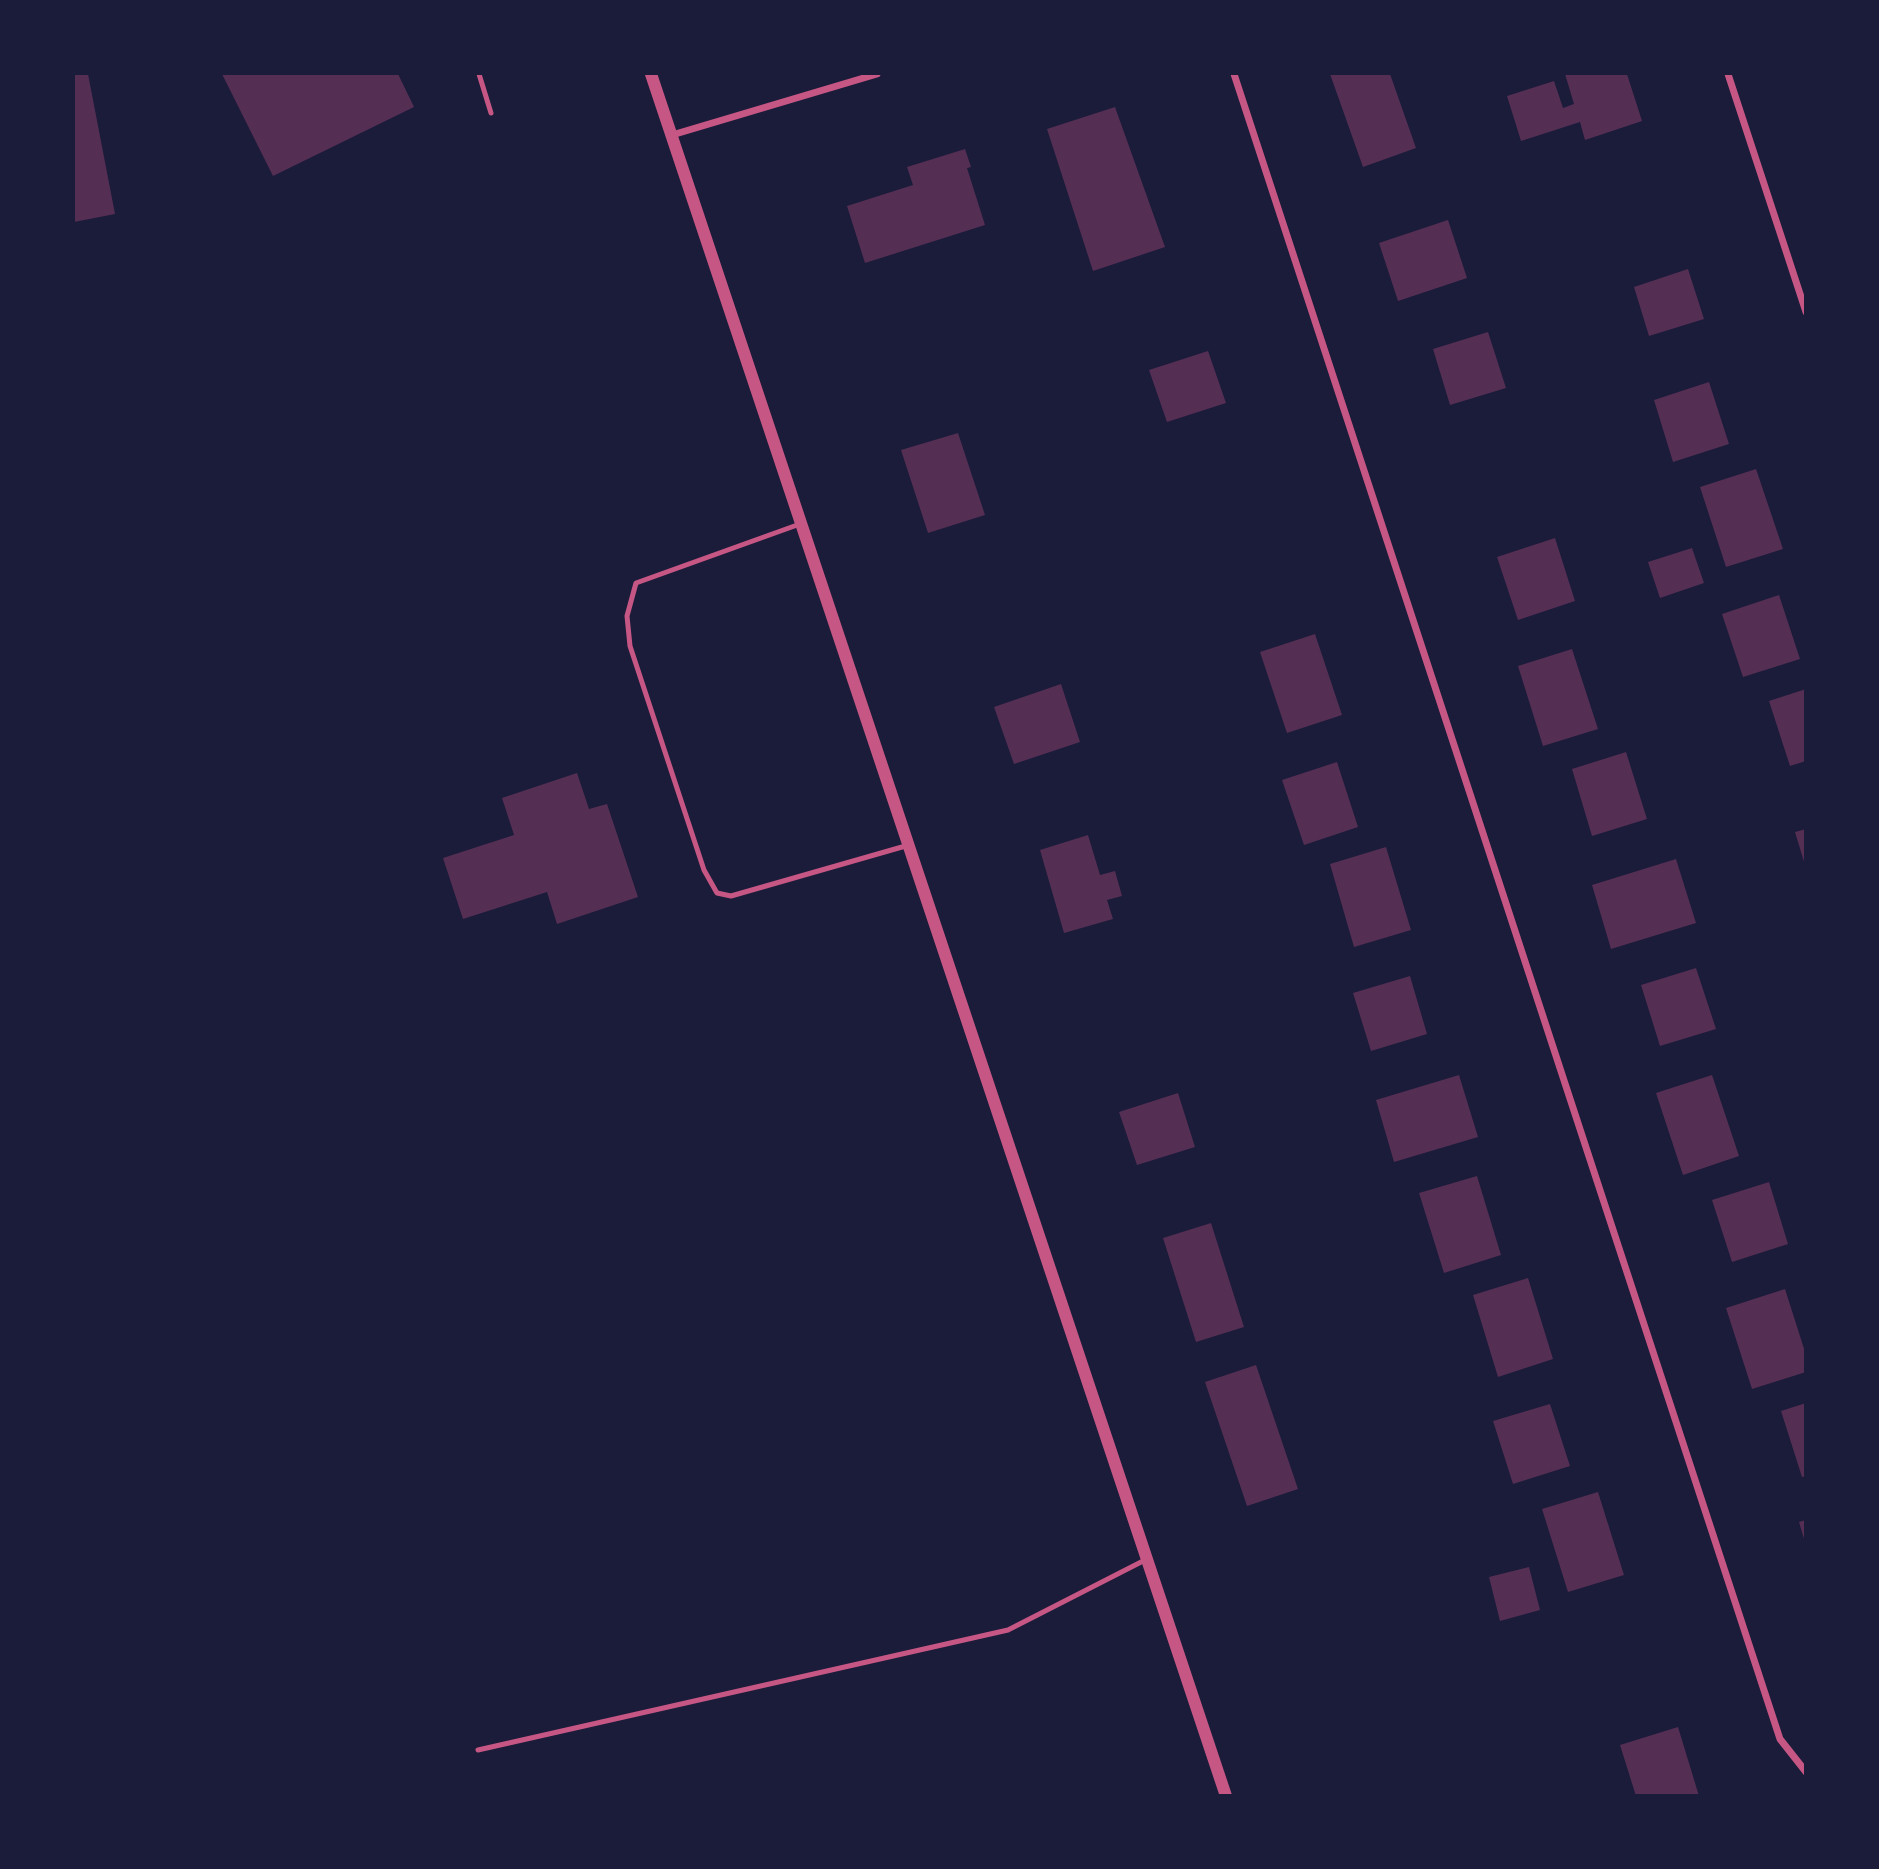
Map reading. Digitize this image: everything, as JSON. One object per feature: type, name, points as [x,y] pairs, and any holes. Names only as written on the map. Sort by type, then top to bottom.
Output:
[{"type":"street","points":[[651,74],[1226,1796]]},
{"type":"street","points":[[672,135],[877,74]]},
{"type":"street","points":[[1234,74],[1780,1739],[1805,1772]]},
{"type":"street","points":[[1728,74],[1805,312]]},
{"type":"lane","points":[[479,74],[491,113]]},
{"type":"lane","points":[[802,524],[636,583],[627,617],[630,646],[704,870],[717,893],[731,896],[909,845]]},
{"type":"lane","points":[[478,1750],[1007,1630],[1147,1559]]},
{"type":"building","points":[[74,74],[88,74],[115,214],[74,222]]},
{"type":"building","points":[[222,74],[398,74],[414,107],[273,176]]},
{"type":"building","points":[[1330,74],[1390,74],[1416,148],[1363,167]]},
{"type":"building","points":[[1565,74],[1627,74],[1642,121],[1585,140],[1580,122],[1521,141],[1507,96],[1554,81],[1563,108],[1574,104]]},
{"type":"building","points":[[1115,107],[1165,247],[1093,271],[1047,129]]},
{"type":"building","points":[[965,149],[971,167],[967,168],[985,225],[865,263],[847,206],[913,185],[907,167]]},
{"type":"building","points":[[1448,220],[1467,278],[1398,301],[1379,243]]},
{"type":"building","points":[[1688,269],[1704,319],[1649,336],[1634,287]]},
{"type":"building","points":[[1488,332],[1506,388],[1450,405],[1433,349]]},
{"type":"building","points":[[1208,351],[1226,403],[1167,422],[1149,370]]},
{"type":"building","points":[[1709,382],[1729,444],[1673,462],[1654,400]]},
{"type":"building","points":[[958,433],[985,515],[928,533],[901,450]]},
{"type":"building","points":[[1756,469],[1783,549],[1726,567],[1700,487]]},
{"type":"building","points":[[1555,538],[1575,601],[1518,620],[1497,557]]},
{"type":"building","points":[[1692,548],[1704,583],[1660,598],[1648,562]]},
{"type":"building","points":[[1779,595],[1800,659],[1743,677],[1722,614]]},
{"type":"building","points":[[1315,634],[1342,715],[1287,733],[1260,652]]},
{"type":"building","points":[[1572,649],[1598,729],[1543,746],[1518,666]]},
{"type":"building","points":[[1061,684],[1080,742],[1014,764],[994,707]]},
{"type":"building","points":[[1806,689],[1806,761],[1790,766],[1769,701]]},
{"type":"building","points":[[1626,752],[1647,819],[1592,836],[1572,769]]},
{"type":"building","points":[[1337,762],[1358,827],[1304,845],[1282,780]]},
{"type":"building","points":[[577,773],[589,809],[607,804],[638,897],[557,924],[547,892],[463,919],[443,858],[514,835],[502,798]]},
{"type":"building","points":[[1806,829],[1806,865],[1805,865],[1795,832]]},
{"type":"building","points":[[1088,835],[1100,875],[1115,871],[1122,896],[1107,900],[1113,919],[1064,933],[1040,850]]},
{"type":"building","points":[[1386,847],[1411,930],[1354,947],[1330,864]]},
{"type":"building","points":[[1676,859],[1696,923],[1611,949],[1592,885]]},
{"type":"building","points":[[1696,968],[1716,1029],[1660,1046],[1641,985]]},
{"type":"building","points":[[1410,976],[1427,1034],[1371,1051],[1353,993]]},
{"type":"building","points":[[1459,1075],[1478,1137],[1394,1162],[1376,1100]]},
{"type":"building","points":[[1712,1075],[1739,1156],[1683,1175],[1656,1093]]},
{"type":"building","points":[[1178,1093],[1195,1147],[1137,1165],[1119,1112]]},
{"type":"building","points":[[1477,1176],[1501,1255],[1444,1273],[1419,1193]]},
{"type":"building","points":[[1769,1182],[1788,1244],[1732,1262],[1712,1200]]},
{"type":"building","points":[[1211,1223],[1244,1327],[1196,1342],[1163,1238]]},
{"type":"building","points":[[1528,1278],[1553,1359],[1498,1377],[1473,1295]]},
{"type":"building","points":[[1785,1289],[1806,1355],[1806,1372],[1752,1389],[1726,1308]]},
{"type":"building","points":[[1256,1365],[1298,1489],[1247,1506],[1205,1382]]},
{"type":"building","points":[[1806,1403],[1806,1476],[1802,1477],[1781,1411]]},
{"type":"building","points":[[1550,1404],[1570,1466],[1513,1484],[1493,1421]]},
{"type":"building","points":[[1598,1492],[1624,1575],[1568,1592],[1542,1509]]},
{"type":"building","points":[[1806,1520],[1806,1542],[1805,1542],[1799,1522]]},
{"type":"building","points":[[1529,1567],[1540,1610],[1500,1621],[1489,1577]]},
{"type":"building","points":[[1678,1727],[1699,1796],[1636,1796],[1620,1745]]}]
